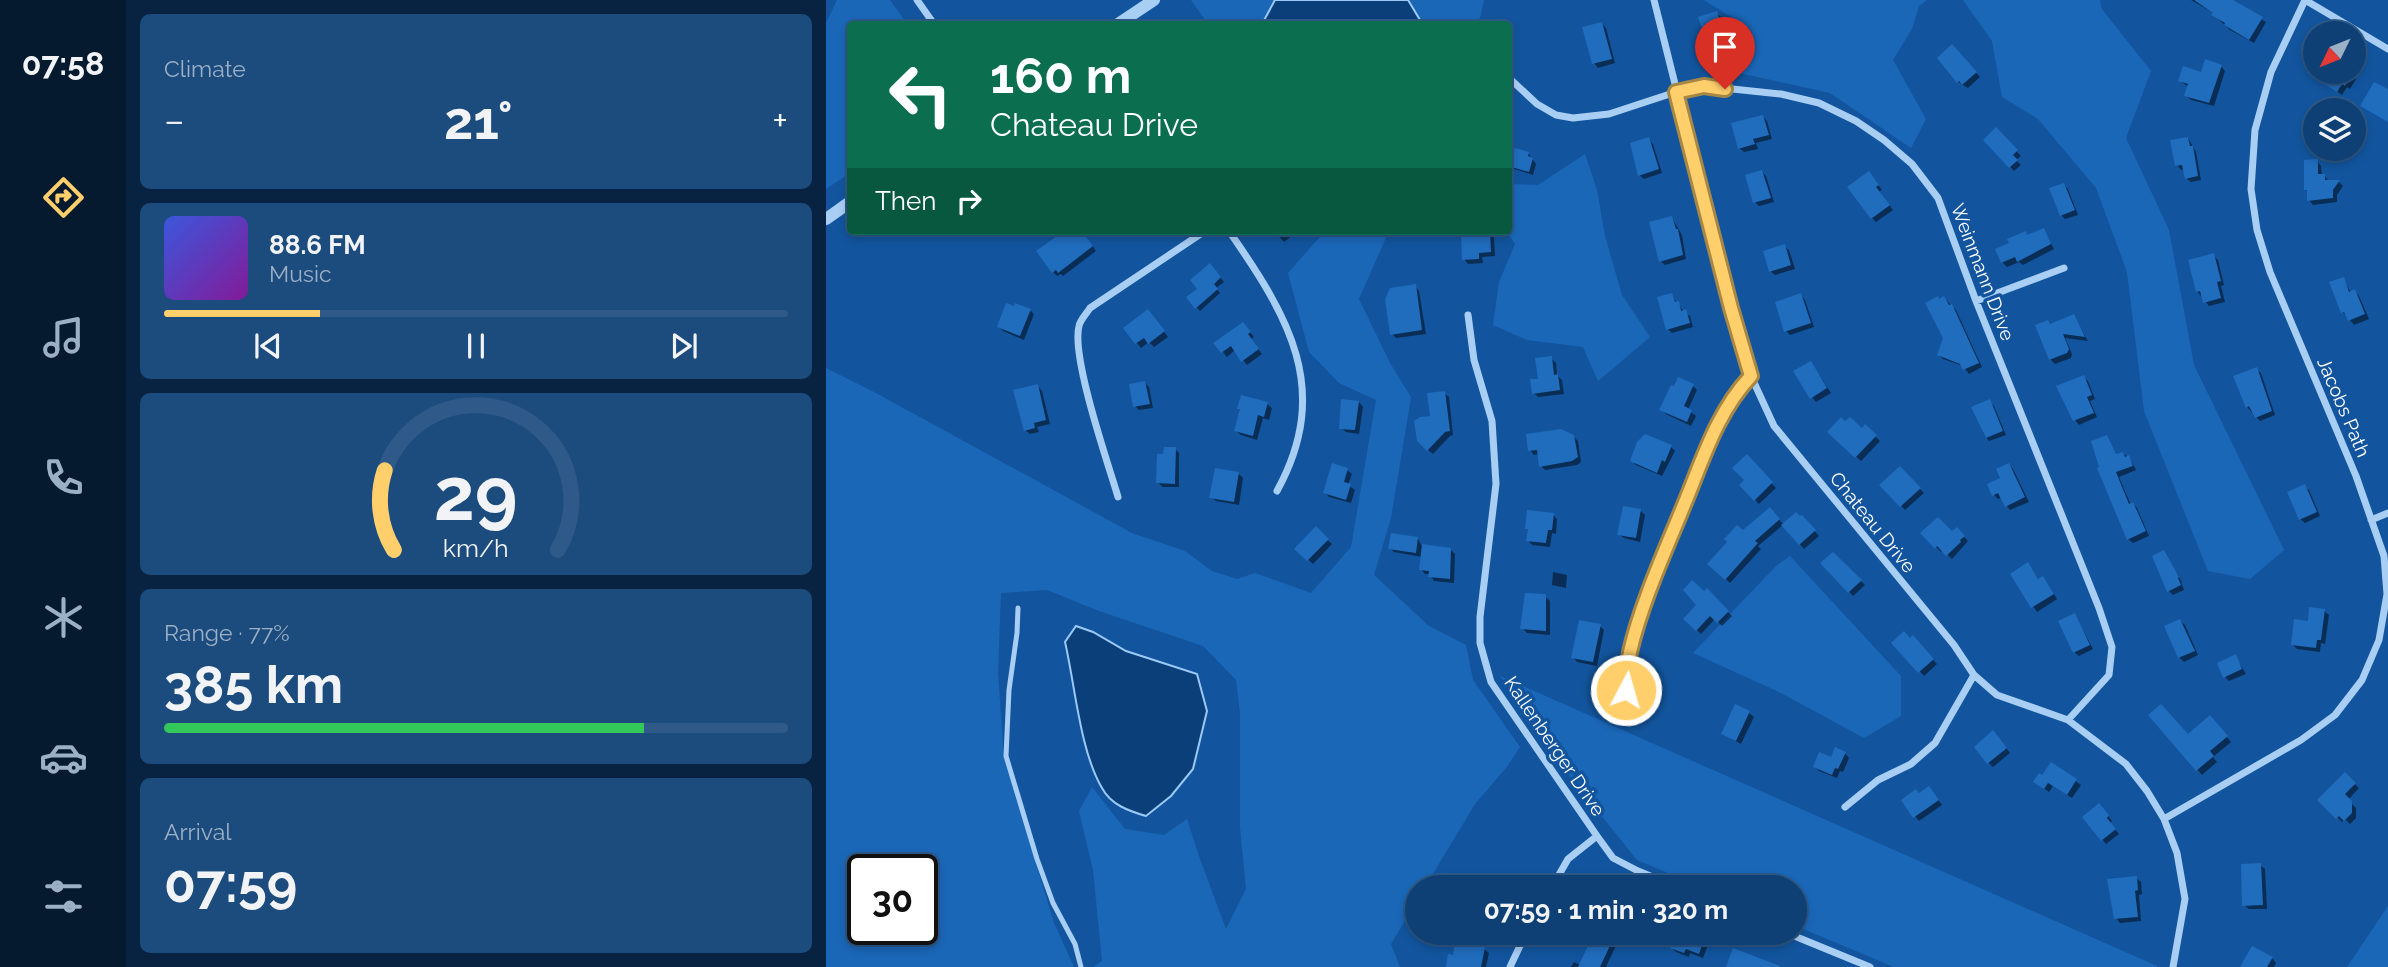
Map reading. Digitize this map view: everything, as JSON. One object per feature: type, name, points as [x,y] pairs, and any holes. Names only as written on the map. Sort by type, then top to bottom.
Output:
[{"type":"street","points":[[917,0],[932,21]]},
{"type":"street","points":[[1122,21],[1154,0]]},
{"type":"street","name":"Chateau Drive","points":[[1654,0],[1731,308],[1751,376],[1774,426],[1954,645],[1974,676],[1997,695],[2068,720],[2126,764],[2147,791],[2164,819],[2177,853],[2185,899],[2173,967]]},
{"type":"street","points":[[2305,0],[2388,49]]},
{"type":"street","name":"Jacobs Path","points":[[2164,819],[2301,740],[2335,715],[2362,680],[2379,640],[2387,594],[2384,556],[2356,476],[2270,272],[2257,230],[2251,189],[2255,130],[2271,72],[2305,0]]},
{"type":"street","name":"Weinmann Drive","points":[[1512,82],[1537,104],[1556,116],[1573,118],[1608,114],[1704,86],[1781,94],[1819,103],[1856,121],[1912,164],[1938,198],[1976,301],[2099,607],[2112,647],[2109,675],[2068,720]]},
{"type":"street","points":[[826,219],[847,204]]},
{"type":"street","points":[[1118,497],[1090,402],[1079,349],[1079,325],[1090,307],[1199,235]]},
{"type":"street","points":[[1233,235],[1265,284],[1283,318],[1298,354],[1304,388],[1300,428],[1292,464],[1277,491]]},
{"type":"street","points":[[1976,301],[2064,268]]},
{"type":"street","name":"Kallenberger Drive","points":[[1468,315],[1474,360],[1492,421],[1496,484],[1480,617],[1480,643],[1491,682],[1597,836],[1569,859],[1559,875]]},
{"type":"street","points":[[1626,690],[1630,654],[1637,628],[1674,530],[1717,425],[1736,392],[1751,376]]},
{"type":"street","points":[[2371,520],[2388,513]]},
{"type":"street","points":[[1845,807],[1878,780],[1911,764],[1935,743],[1974,676]]},
{"type":"street","points":[[1597,836],[1614,858],[1648,875]]},
{"type":"street","points":[[1807,941],[1870,967]]},
{"type":"street","points":[[1510,967],[1520,945]]},
{"type":"lane","points":[[1018,608],[1009,690],[1006,756],[1037,859],[1053,903],[1075,944],[1082,967]]},
{"type":"shaded area","points":[[837,0],[890,0],[905,21],[847,21],[847,175],[826,189],[826,23]]},
{"type":"shaded area","points":[[1191,0],[1275,0],[1264,21],[1206,21]]},
{"type":"shaded area","points":[[1275,0],[1408,0],[1420,20],[1418,21],[1264,21]]},
{"type":"shaded area","points":[[1408,0],[1484,0],[1480,18],[1475,21],[1420,20]]},
{"type":"shaded area","points":[[1704,0],[1927,0],[1919,6],[1912,29],[1893,60],[1926,119],[1911,148],[1830,93],[1739,73],[1749,28]]},
{"type":"shaded area","points":[[1963,0],[2100,0],[2101,8],[2151,71],[2126,138],[2169,230],[2194,365],[2284,550],[2250,579],[2208,571],[2144,411],[2127,272],[2096,188],[2038,119],[2002,97],[1992,41]]},
{"type":"shaded area","points":[[1585,154],[1597,190],[1605,236],[1622,295],[1650,337],[1598,381],[1583,347],[1527,340],[1493,325],[1499,282],[1515,244],[1509,235],[1512,235],[1512,184],[1538,185]]},
{"type":"shaded area","points":[[1321,235],[1387,235],[1359,299],[1390,363],[1411,397],[1391,518],[1374,575],[1429,626],[1466,645],[1473,680],[1520,747],[1475,804],[1432,875],[1405,875],[1405,920],[1391,944],[1400,967],[1093,967],[1102,961],[1093,870],[1079,811],[1092,787],[1125,829],[1164,835],[1187,819],[1226,929],[1246,889],[1240,828],[1240,713],[1236,680],[1203,646],[1099,611],[1047,590],[1001,593],[998,673],[1004,758],[1054,923],[1074,967],[826,967],[826,368],[1132,533],[1185,551],[1212,571],[1237,579],[1255,573],[1311,593],[1351,547],[1376,400],[1339,383],[1309,352],[1288,273]]},
{"type":"shaded area","points":[[1790,556],[1901,676],[1901,716],[1864,738],[1781,693],[1693,653],[1776,566]]},
{"type":"shaded area","points":[[1076,626],[1093,632],[1126,651],[1197,674],[1207,711],[1193,769],[1171,796],[1146,816],[1110,799],[1102,788],[1088,756],[1065,642]]},
{"type":"shaded area","points":[[1500,676],[2157,967],[1894,967],[1807,931],[1807,875],[1673,875],[1637,860],[1567,773]]},
{"type":"shaded area","points":[[2388,906],[2388,967],[2347,967]]},
{"type":"building","points":[[2194,0],[2233,0],[2263,17],[2249,40],[2224,25],[2225,23],[2211,15],[2213,13]]},
{"type":"building","points":[[1717,11],[1725,38],[1707,43],[1698,17]]},
{"type":"building","points":[[1602,22],[1612,59],[1592,64],[1582,27]]},
{"type":"building","points":[[1952,44],[1977,72],[1962,85],[1959,81],[1957,83],[1937,58]]},
{"type":"building","points":[[2205,59],[2222,65],[2209,103],[2184,96],[2188,84],[2178,81],[2183,66],[2201,72]]},
{"type":"building","points":[[2374,82],[2388,89],[2388,122],[2366,109],[2365,98]]},
{"type":"building","points":[[2325,84],[2342,84],[2337,92]]},
{"type":"building","points":[[1763,115],[1769,135],[1753,139],[1755,144],[1738,149],[1731,123]]},
{"type":"building","points":[[1996,127],[2018,150],[2013,155],[2018,160],[2009,168],[1983,140]]},
{"type":"building","points":[[1649,137],[1659,169],[1638,176],[1630,143]]},
{"type":"building","points":[[2188,137],[2190,146],[2193,146],[2198,176],[2185,179],[2182,165],[2175,166],[2170,140]]},
{"type":"building","points":[[1515,148],[1529,152],[1528,156],[1533,158],[1529,172],[1512,167]]},
{"type":"building","points":[[2304,161],[2318,161],[2318,174],[2325,174],[2325,180],[2340,180],[2333,190],[2333,198],[2307,201],[2307,190],[2304,190]]},
{"type":"building","points":[[1762,170],[1771,198],[1753,203],[1745,175]]},
{"type":"building","points":[[1869,171],[1879,185],[1876,187],[1890,205],[1871,219],[1847,187]]},
{"type":"building","points":[[2064,183],[2075,210],[2060,216],[2049,188]]},
{"type":"building","points":[[1672,216],[1678,229],[1683,255],[1659,262],[1649,222]]},
{"type":"building","points":[[2044,228],[2051,244],[2017,262],[2015,257],[2001,263],[1995,249],[2009,243],[2007,239],[2026,231],[2027,235]]},
{"type":"building","points":[[1058,235],[1085,235],[1093,246],[1058,273],[1056,270],[1052,273],[1036,251]]},
{"type":"building","points":[[1461,235],[1490,235],[1491,252],[1479,253],[1479,259],[1462,260]]},
{"type":"building","points":[[1785,244],[1791,265],[1769,272],[1763,251]]},
{"type":"building","points":[[2214,253],[2221,281],[2217,282],[2221,298],[2203,303],[2200,291],[2196,292],[2188,260]]},
{"type":"building","points":[[1210,263],[1221,277],[1214,284],[1218,289],[1195,309],[1186,297],[1197,289],[1190,280]]},
{"type":"building","points":[[2344,277],[2349,292],[2355,289],[2365,314],[2348,321],[2344,312],[2341,313],[2329,282]]},
{"type":"building","points":[[1416,284],[1422,330],[1390,335],[1385,299],[1390,288]]},
{"type":"building","points":[[1672,293],[1675,302],[1679,301],[1681,311],[1686,309],[1690,323],[1666,330],[1657,297]]},
{"type":"building","points":[[1801,293],[1811,323],[1784,332],[1775,302]]},
{"type":"building","points":[[1938,296],[1939,299],[1944,296],[1949,305],[1952,304],[1979,363],[1963,370],[1960,364],[1937,355],[1943,338],[1925,303]]},
{"type":"building","points":[[1006,303],[1014,306],[1015,303],[1031,309],[1020,336],[997,327]]},
{"type":"building","points":[[1148,309],[1165,331],[1148,344],[1144,338],[1135,344],[1123,328]]},
{"type":"building","points":[[2074,314],[2085,337],[2063,334],[2069,349],[2067,353],[2049,360],[2035,325],[2048,320],[2050,324]]},
{"type":"building","points":[[1243,322],[1259,349],[1241,362],[1231,346],[1221,353],[1213,343]]},
{"type":"building","points":[[1552,356],[1554,375],[1558,374],[1560,390],[1532,394],[1530,379],[1538,379],[1535,358]]},
{"type":"building","points":[[1811,361],[1827,388],[1810,399],[1793,371]]},
{"type":"building","points":[[2257,367],[2272,411],[2255,418],[2249,406],[2246,408],[2233,376]]},
{"type":"building","points":[[2084,375],[2092,395],[2087,397],[2094,413],[2073,421],[2056,386]]},
{"type":"building","points":[[1678,377],[1694,384],[1684,406],[1692,410],[1687,422],[1659,410]]},
{"type":"building","points":[[1145,381],[1150,404],[1133,407],[1129,384]]},
{"type":"building","points":[[1038,384],[1046,420],[1034,423],[1035,428],[1024,431],[1013,390]]},
{"type":"building","points":[[1445,391],[1450,431],[1445,432],[1427,451],[1417,441],[1414,421],[1430,416],[1427,393]]},
{"type":"building","points":[[1241,395],[1268,402],[1264,417],[1258,415],[1253,436],[1234,431]]},
{"type":"building","points":[[1341,399],[1359,401],[1355,430],[1339,429]]},
{"type":"building","points":[[1990,399],[2003,431],[1986,438],[1971,407]]},
{"type":"building","points":[[1841,417],[1845,421],[1850,417],[1862,428],[1865,424],[1877,435],[1855,458],[1827,432]]},
{"type":"building","points":[[1561,429],[1574,435],[1578,457],[1572,461],[1539,467],[1537,450],[1528,451],[1526,434]]},
{"type":"building","points":[[1645,434],[1672,445],[1657,473],[1630,461],[1637,442]]},
{"type":"building","points":[[2107,435],[2116,454],[2123,452],[2125,457],[2129,455],[2133,466],[2116,472],[2129,504],[2133,502],[2146,531],[2127,540],[2097,468],[2099,467],[2091,441]]},
{"type":"building","points":[[1164,447],[1176,447],[1175,484],[1156,483],[1157,454],[1163,454]]},
{"type":"building","points":[[1747,454],[1773,482],[1754,501],[1739,485],[1744,480],[1732,468]]},
{"type":"building","points":[[1332,463],[1348,468],[1344,482],[1351,484],[1346,500],[1323,493]]},
{"type":"building","points":[[2009,463],[2025,497],[2005,507],[1998,493],[1992,496],[1987,484],[2000,478],[1996,469]]},
{"type":"building","points":[[1900,466],[1921,488],[1900,507],[1879,485]]},
{"type":"building","points":[[1215,468],[1239,472],[1234,502],[1209,498]]},
{"type":"building","points":[[2305,484],[2317,512],[2299,520],[2287,492]]},
{"type":"building","points":[[1623,506],[1641,509],[1636,538],[1617,535]]},
{"type":"building","points":[[1770,507],[1780,519],[1755,541],[1758,543],[1725,580],[1707,564],[1727,542],[1724,539],[1737,525],[1743,530]]},
{"type":"building","points":[[1527,510],[1554,513],[1552,530],[1548,530],[1546,543],[1526,541]]},
{"type":"building","points":[[1796,512],[1816,530],[1799,545],[1781,525]]},
{"type":"building","points":[[1938,517],[1952,531],[1957,527],[1965,536],[1946,556],[1920,533]]},
{"type":"building","points":[[1316,526],[1329,539],[1307,561],[1294,549]]},
{"type":"building","points":[[1391,533],[1418,537],[1416,553],[1388,549]]},
{"type":"building","points":[[1422,544],[1451,548],[1450,579],[1428,577],[1429,571],[1419,570]]},
{"type":"building","points":[[2164,550],[2181,585],[2167,592],[2152,556]]},
{"type":"building","points":[[1833,552],[1862,580],[1848,593],[1820,563]]},
{"type":"building","points":[[2028,562],[2038,579],[2043,576],[2054,594],[2031,608],[2010,574]]},
{"type":"building","points":[[1692,580],[1704,591],[1707,588],[1729,611],[1717,623],[1710,616],[1696,631],[1683,619],[1696,605],[1683,590]]},
{"type":"building","points":[[1525,593],[1546,594],[1546,631],[1520,629]]},
{"type":"building","points":[[2309,607],[2325,609],[2321,640],[2317,640],[2316,648],[2291,645],[2294,619],[2308,621]]},
{"type":"building","points":[[2075,613],[2090,645],[2073,653],[2058,621]]},
{"type":"building","points":[[2180,619],[2195,651],[2178,658],[2164,626]]},
{"type":"building","points":[[1579,620],[1601,624],[1593,662],[1571,658]]},
{"type":"building","points":[[1904,631],[1910,638],[1913,635],[1934,659],[1918,673],[1891,643]]},
{"type":"building","points":[[2236,654],[2242,669],[2223,678],[2217,663]]},
{"type":"building","points":[[1735,704],[1750,711],[1736,741],[1721,734]]},
{"type":"building","points":[[2161,704],[2188,734],[2210,715],[2228,736],[2210,751],[2214,756],[2196,771],[2148,715]]},
{"type":"building","points":[[1993,730],[2007,748],[1987,764],[1974,747]]},
{"type":"building","points":[[1835,747],[1846,752],[1832,775],[1813,767],[1819,752],[1831,757]]},
{"type":"building","points":[[2051,762],[2077,779],[2067,795],[2048,783],[2044,789],[2033,782]]},
{"type":"building","points":[[2345,772],[2356,783],[2345,794],[2352,801],[2352,813],[2344,821],[2339,816],[2336,819],[2317,800]]},
{"type":"building","points":[[1929,786],[1939,800],[1913,818],[1901,800],[1916,789],[1919,793]]},
{"type":"building","points":[[2099,803],[2116,829],[2101,841],[2082,817]]},
{"type":"building","points":[[2261,863],[2263,905],[2242,906],[2241,864]]},
{"type":"building","points":[[2137,876],[2138,890],[2135,891],[2138,917],[2114,919],[2107,879]]},
{"type":"building","points":[[1455,945],[1485,947],[1481,967],[1446,967],[1448,954],[1453,955]]},
{"type":"building","points":[[1588,945],[1610,945],[1600,967],[1578,967]]},
{"type":"building","points":[[1671,945],[1702,945],[1699,954],[1686,949],[1684,953],[1670,948]]},
{"type":"building","points":[[2252,946],[2273,957],[2267,967],[2240,967]]},
{"type":"building","points":[[1733,948],[1780,966],[1780,967],[1726,967]]},
{"type":"route","points":[[1626,690],[1630,654],[1637,628],[1674,530],[1717,425],[1736,392],[1751,376],[1676,92],[1704,86],[1725,89]]}]
